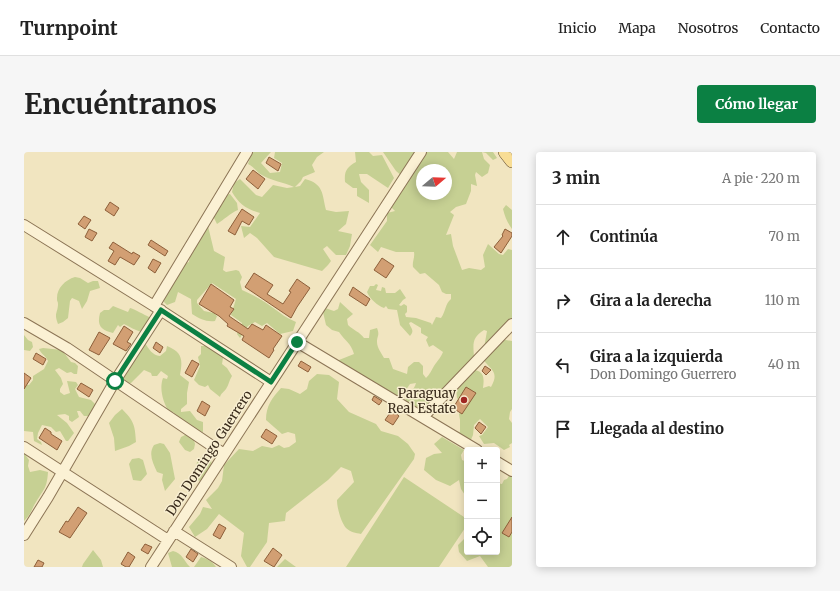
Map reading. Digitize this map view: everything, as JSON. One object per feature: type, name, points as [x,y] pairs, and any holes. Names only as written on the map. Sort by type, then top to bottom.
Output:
[{"type":"main road","points":[[505,152],[512,161]]},
{"type":"street","points":[[24,535],[62,473],[247,152]]},
{"type":"street","name":"Don Domingo Guerrero","points":[[151,567],[421,152]]},
{"type":"street","points":[[24,225],[157,308],[271,382]]},
{"type":"street","points":[[24,323],[66,348],[224,454]]},
{"type":"street","points":[[423,418],[512,324]]},
{"type":"street","points":[[297,342],[472,447]]},
{"type":"street","points":[[24,447],[62,473],[168,540]]},
{"type":"street","points":[[500,464],[512,471]]},
{"type":"street","points":[[174,531],[231,567]]},
{"type":"green space","points":[[252,152],[271,152],[261,163],[270,173],[280,172],[282,163],[274,158],[275,152],[324,152],[317,157],[312,165],[315,172],[303,177],[295,187],[300,186],[305,179],[311,181],[321,190],[326,210],[336,212],[349,211],[346,224],[338,231],[352,234],[350,246],[346,255],[336,255],[327,246],[323,249],[331,261],[322,271],[274,257],[257,238],[250,233],[244,238],[241,226],[250,227],[260,213],[247,208],[237,200],[232,192],[234,183],[240,179],[256,195],[262,197],[273,185],[287,188],[294,187],[264,176],[248,164]]},
{"type":"green space","points":[[355,152],[369,152],[373,156],[382,155],[394,178],[388,188],[367,174],[359,174],[361,182],[369,190],[369,203],[357,196],[357,188],[353,188],[345,182],[347,170],[356,162]]},
{"type":"green space","points":[[383,152],[419,152],[403,177],[396,171]]},
{"type":"green space","points":[[423,152],[448,152],[454,159],[457,152],[482,152],[484,159],[490,165],[488,173],[482,177],[476,172],[475,175],[477,186],[471,184],[471,191],[466,204],[456,207],[450,212],[454,215],[446,235],[451,234],[453,246],[462,270],[469,268],[481,270],[485,267],[483,255],[488,244],[499,254],[503,255],[508,249],[512,250],[512,321],[484,348],[487,331],[484,330],[475,338],[474,357],[423,415],[404,403],[416,383],[410,384],[403,394],[395,397],[334,362],[354,354],[350,345],[339,332],[332,330],[326,325],[323,312],[325,308],[334,311],[338,309],[340,302],[353,314],[347,319],[348,325],[361,334],[364,338],[369,338],[370,330],[377,328],[378,346],[384,358],[389,358],[393,369],[407,374],[408,367],[414,362],[419,362],[423,366],[423,374],[426,378],[441,356],[443,352],[433,345],[429,347],[426,340],[428,337],[421,333],[421,328],[411,322],[409,323],[412,331],[410,336],[400,325],[397,310],[388,309],[386,306],[384,308],[379,306],[367,292],[370,286],[374,286],[376,284],[378,285],[376,290],[381,291],[382,287],[385,288],[386,293],[395,293],[400,289],[406,298],[399,305],[401,306],[404,304],[407,306],[407,312],[405,314],[406,317],[416,318],[431,323],[432,325],[436,317],[441,318],[451,299],[451,294],[442,292],[439,285],[425,273],[420,274],[413,267],[414,252],[396,252],[381,247],[378,252],[370,245],[387,221],[387,213],[395,211],[391,207],[391,202],[402,192],[405,180]]},
{"type":"green space","points":[[482,152],[493,152],[497,158],[493,160],[486,153]]},
{"type":"green space","points":[[230,194],[237,203],[238,210],[217,224],[213,216],[224,195]]},
{"type":"green space","points":[[506,205],[512,210],[512,229],[506,219],[503,209]]},
{"type":"green space","points":[[208,226],[214,251],[225,257],[223,270],[226,272],[236,270],[239,271],[242,277],[240,282],[242,290],[260,299],[296,322],[293,331],[280,334],[267,323],[262,326],[255,322],[248,326],[240,338],[237,334],[242,323],[231,315],[236,299],[212,283],[197,300],[197,303],[204,311],[214,313],[217,316],[215,321],[203,320],[192,314],[191,299],[178,292],[175,302],[167,305],[160,298],[180,265],[189,262],[192,251]]},
{"type":"green space","points":[[75,277],[88,283],[98,281],[100,288],[90,291],[87,301],[82,309],[79,301],[72,298],[70,301],[68,318],[58,324],[56,316],[58,291],[65,282]]},
{"type":"green space","points":[[113,306],[128,312],[130,308],[137,311],[149,317],[149,323],[141,332],[124,324],[120,327],[118,325],[113,333],[102,329],[99,324],[100,313],[104,310],[109,310]]},
{"type":"green space","points":[[24,335],[32,342],[33,347],[30,351],[24,350]]},
{"type":"green space","points":[[500,339],[512,341],[512,409],[509,419],[512,423],[512,443],[509,445],[510,447],[504,450],[494,443],[484,444],[479,436],[482,435],[488,427],[480,419],[474,425],[473,435],[470,442],[454,434],[455,431],[460,432],[459,414],[461,411],[459,400],[457,398],[456,387],[475,370],[482,374],[484,379],[483,388],[489,386],[491,387],[494,382],[495,377],[493,371],[483,359]]},
{"type":"green space","points":[[145,343],[151,351],[157,355],[160,356],[166,351],[167,346],[176,351],[180,357],[180,375],[189,382],[187,404],[181,409],[181,412],[190,411],[197,420],[203,422],[203,432],[195,430],[183,422],[173,412],[169,412],[163,400],[161,387],[163,378],[167,379],[168,376],[161,371],[157,376],[152,376],[151,373],[144,370],[131,383],[127,383],[124,379],[124,375]]},
{"type":"green space","points":[[201,346],[208,346],[220,351],[223,358],[222,364],[227,368],[232,376],[220,397],[210,389],[208,385],[205,387],[199,385],[194,380],[200,366],[198,357],[201,354]]},
{"type":"green space","points":[[39,349],[62,350],[71,362],[78,366],[77,374],[71,372],[67,373],[59,368],[55,370],[61,378],[63,384],[60,392],[64,395],[70,393],[67,381],[76,382],[78,385],[75,389],[79,397],[91,400],[95,404],[95,413],[89,416],[84,416],[80,411],[77,411],[79,417],[72,422],[69,420],[69,416],[65,414],[57,415],[67,423],[74,433],[68,441],[66,441],[60,431],[56,432],[51,427],[42,425],[37,439],[42,445],[34,441],[33,432],[24,431],[24,384],[29,385],[33,380],[33,376],[44,369],[48,361]]},
{"type":"green space","points":[[317,374],[329,375],[339,382],[337,399],[349,412],[376,424],[381,431],[398,436],[408,444],[415,454],[414,459],[361,534],[346,528],[342,522],[337,500],[354,482],[351,471],[341,467],[328,480],[286,513],[285,521],[269,523],[267,542],[250,567],[247,567],[241,556],[244,533],[219,514],[207,529],[195,537],[189,527],[200,514],[203,507],[212,509],[206,500],[218,488],[222,481],[224,465],[239,449],[253,451],[262,446],[272,448],[279,445],[284,448],[289,447],[296,442],[295,434],[288,432],[282,434],[266,420],[268,406],[281,388],[289,389],[300,394],[307,389],[309,381]]},
{"type":"green space","points":[[122,409],[133,424],[136,442],[115,451],[114,438],[109,423]]},
{"type":"green space","points":[[187,434],[193,437],[195,444],[194,449],[190,452],[185,450],[179,442],[181,437]]},
{"type":"green space","points":[[442,437],[464,450],[461,455],[462,460],[464,461],[464,494],[461,489],[459,480],[450,486],[436,480],[424,470],[426,458],[434,454],[442,453],[434,444]]},
{"type":"green space","points":[[160,443],[164,444],[170,453],[175,479],[165,491],[162,480],[163,474],[157,472],[151,455],[154,445]]},
{"type":"green space","points":[[24,453],[29,460],[28,466],[30,472],[40,470],[48,472],[45,488],[30,514],[24,521]]},
{"type":"green space","points":[[208,455],[212,466],[204,478],[199,481],[195,474],[197,462],[202,456]]},
{"type":"green space","points":[[139,458],[143,460],[147,474],[141,481],[133,480],[129,464],[132,459]]},
{"type":"green space","points":[[510,474],[512,475],[512,567],[488,567],[480,556],[467,561],[459,552],[458,545],[464,539],[464,555],[500,555],[500,484],[502,484],[504,480],[507,479]]},
{"type":"green space","points":[[404,477],[464,517],[464,530],[439,567],[346,567]]},
{"type":"green space","points":[[93,550],[101,560],[103,567],[82,567],[83,564]]},
{"type":"green space","points":[[173,551],[181,555],[190,567],[172,567],[168,553]]},
{"type":"green space","points":[[201,557],[210,560],[216,567],[194,567]]},
{"type":"green space","points":[[285,559],[296,567],[277,567]]},
{"type":"building","points":[[269,157],[281,164],[278,171],[266,163]]},
{"type":"building","points":[[253,170],[265,179],[258,189],[246,179]]},
{"type":"building","points":[[110,202],[119,208],[114,216],[105,210]]},
{"type":"building","points":[[242,209],[254,217],[249,225],[242,221],[235,235],[228,231]]},
{"type":"building","points":[[84,216],[91,220],[85,229],[78,224]]},
{"type":"building","points":[[89,229],[97,233],[92,241],[85,237]]},
{"type":"building","points":[[505,229],[512,233],[512,236],[501,253],[494,247],[503,236],[502,235]]},
{"type":"building","points":[[151,240],[168,251],[165,256],[148,245]]},
{"type":"building","points":[[113,242],[132,254],[133,252],[140,256],[134,265],[120,257],[115,265],[108,261],[114,251],[109,248]]},
{"type":"building","points":[[382,258],[394,266],[386,278],[374,270]]},
{"type":"building","points":[[153,259],[161,263],[155,273],[148,268]]},
{"type":"building","points":[[254,273],[273,285],[267,294],[283,304],[297,279],[310,288],[291,318],[245,287]]},
{"type":"building","points":[[211,284],[234,300],[230,307],[234,309],[229,316],[248,329],[252,324],[263,330],[266,325],[282,336],[269,358],[242,340],[244,336],[227,326],[228,324],[219,316],[199,304]]},
{"type":"building","points":[[353,287],[370,299],[366,306],[349,295]]},
{"type":"building","points":[[124,326],[133,332],[127,342],[131,344],[126,351],[113,344]]},
{"type":"building","points":[[99,332],[110,338],[99,355],[89,350]]},
{"type":"building","points":[[156,342],[163,347],[160,353],[153,348]]},
{"type":"building","points":[[36,353],[46,359],[43,365],[33,359]]},
{"type":"building","points":[[192,360],[199,364],[192,377],[185,373]]},
{"type":"building","points":[[301,361],[311,367],[308,372],[298,366]]},
{"type":"building","points":[[485,366],[491,370],[486,375],[482,371]]},
{"type":"building","points":[[24,373],[31,378],[24,389]]},
{"type":"building","points":[[81,383],[93,390],[89,397],[77,389]]},
{"type":"building","points":[[466,387],[476,393],[462,414],[453,408]]},
{"type":"building","points":[[374,396],[382,401],[379,405],[372,400]]},
{"type":"building","points":[[202,401],[210,406],[205,416],[197,411]]},
{"type":"building","points":[[392,410],[399,416],[393,425],[385,420]]},
{"type":"building","points":[[479,422],[486,427],[481,434],[475,428]]},
{"type":"building","points":[[45,428],[62,441],[57,450],[39,438]]},
{"type":"building","points":[[266,429],[277,436],[272,444],[261,437]]},
{"type":"building","points":[[78,507],[87,513],[70,538],[59,532]]},
{"type":"building","points":[[512,517],[512,532],[509,537],[502,533]]},
{"type":"building","points":[[219,524],[226,528],[220,539],[213,535]]},
{"type":"building","points":[[145,544],[152,547],[148,554],[141,550]]},
{"type":"building","points":[[273,548],[282,555],[274,567],[264,561]]},
{"type":"building","points":[[191,549],[198,554],[193,562],[186,557]]},
{"type":"building","points":[[128,552],[135,557],[129,567],[126,567],[121,564]]},
{"type":"building","points":[[38,560],[44,563],[42,567],[34,567]]},
{"type":"place","name":"Paraguay Real Estate","points":[[464,400]]},
{"type":"route","points":[[115,381],[161,310],[271,382],[297,342]]}]
